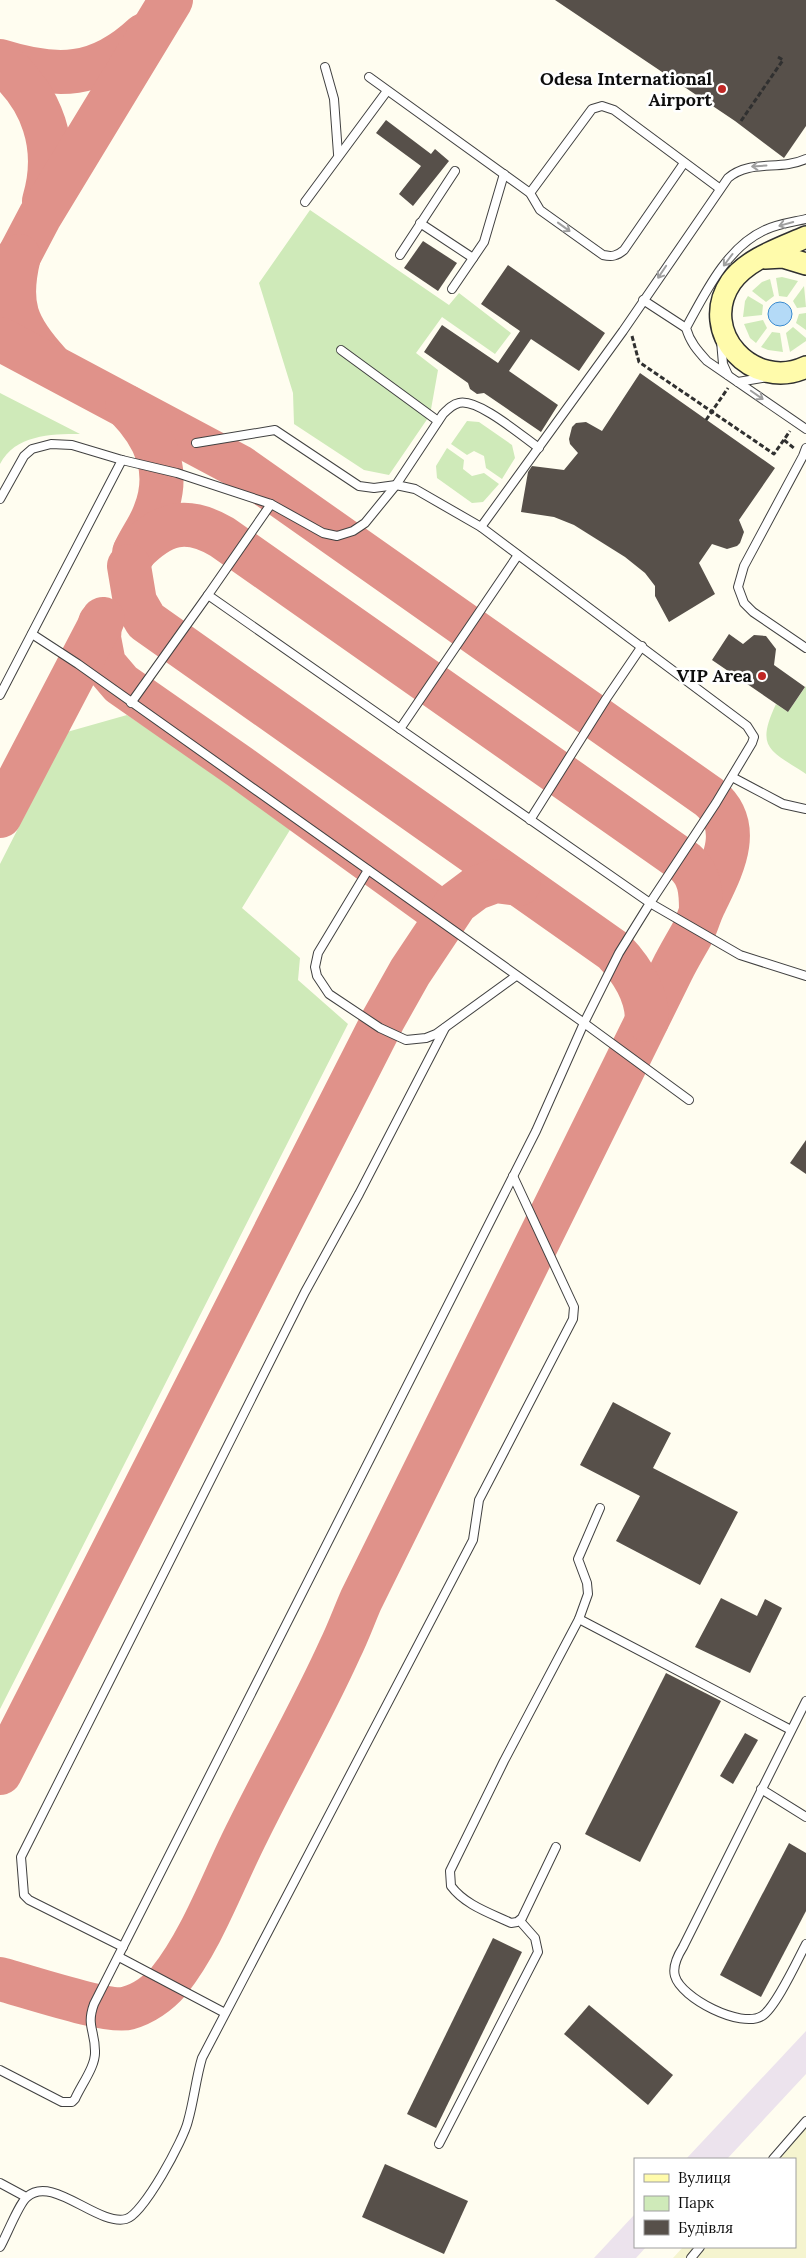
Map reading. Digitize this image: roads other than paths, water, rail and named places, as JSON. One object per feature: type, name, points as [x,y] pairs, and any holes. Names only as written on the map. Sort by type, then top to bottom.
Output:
[{"type":"main road","points":[[798,370],[776,373],[762,371],[746,363],[727,341],[722,326],[721,310],[724,296],[731,282],[740,271],[753,262],[806,236]]},
{"type":"main road","points":[[753,262],[783,257],[798,259],[806,264]]},
{"type":"lane","points":[[325,67],[334,99],[338,154]]},
{"type":"lane","points":[[369,77],[530,193],[540,210],[603,255],[611,257],[618,255],[624,250],[684,163]]},
{"type":"lane","points":[[305,202],[338,154],[387,90]]},
{"type":"lane","points":[[530,193],[592,109],[602,106],[614,110],[719,188]]},
{"type":"lane","points":[[481,527],[629,322],[719,188],[734,173],[744,168],[783,166],[806,159]]},
{"type":"lane","points":[[400,255],[454,171]]},
{"type":"lane","points":[[452,289],[484,242],[504,174]]},
{"type":"lane","points":[[686,328],[726,263],[748,240],[766,230],[806,219]]},
{"type":"lane","points":[[420,223],[473,258]]},
{"type":"lane","points":[[643,300],[686,328],[689,338],[707,361],[806,429]]},
{"type":"lane","points":[[722,326],[722,355],[728,375]]},
{"type":"lane","points":[[341,350],[438,421]]},
{"type":"lane","points":[[738,382],[798,370]]},
{"type":"lane","points":[[0,499],[24,456],[32,449],[51,444],[72,445],[122,460],[177,473],[271,504],[323,534],[337,536],[360,528],[396,485],[438,421],[451,406],[460,402],[476,404],[539,448]]},
{"type":"lane","points":[[0,2070],[62,2102],[72,2102],[75,2098],[95,2057],[90,2024],[91,2013],[123,1947],[221,1758],[536,1131],[584,1023],[619,953],[732,777],[754,737],[752,732],[642,646],[481,527],[415,489],[396,485],[374,488],[359,486],[275,430],[196,443]]},
{"type":"lane","points":[[806,448],[744,566],[738,587],[748,608],[806,648]]},
{"type":"lane","points":[[0,694],[122,460]]},
{"type":"lane","points":[[131,703],[271,504]]},
{"type":"lane","points":[[400,729],[518,555]]},
{"type":"lane","points":[[208,595],[650,903],[740,955],[806,976]]},
{"type":"lane","points":[[32,634],[78,664],[584,1023],[689,1100]]},
{"type":"lane","points":[[530,820],[606,699],[642,646]]},
{"type":"lane","points":[[732,777],[783,804],[806,809]]},
{"type":"lane","points":[[368,870],[324,942],[315,967],[317,976],[329,994],[380,1028],[400,1038],[415,1040],[426,1038],[445,1028],[516,976]]},
{"type":"lane","points":[[123,1947],[29,1900],[24,1895],[21,1857],[305,1292],[359,1194],[445,1028]]},
{"type":"lane","points":[[0,2247],[26,2197],[38,2191],[48,2191],[116,2220],[127,2219],[141,2209],[186,2129],[202,2058],[473,1540],[480,1500],[573,1319],[574,1307],[513,1176]]},
{"type":"lane","points":[[520,1921],[511,1923],[464,1899],[450,1886],[450,1871],[504,1761],[579,1619],[588,1594],[587,1583],[578,1559],[600,1508]]},
{"type":"lane","points":[[579,1619],[792,1730]]},
{"type":"lane","points":[[806,1701],[682,1947],[674,1969],[675,1976],[684,1991],[731,2017],[751,2019],[760,2017],[772,2005],[806,1944]]},
{"type":"lane","points":[[761,1789],[806,1817]]},
{"type":"lane","points":[[520,1921],[556,1847]]},
{"type":"lane","points":[[439,2144],[538,1952],[535,1938],[520,1921]]},
{"type":"lane","points":[[119,1957],[225,2013]]},
{"type":"lane","points":[[774,2158],[806,2121]]},
{"type":"lane","points":[[0,2183],[26,2197]]},
{"type":"lane","points":[[691,2258],[699,2248]]},
{"type":"water","points":[[780,302],[789,305],[792,314],[789,323],[780,326],[771,323],[768,314],[771,305]]},
{"type":"place","name":"Odesa International Airport","points":[[722,89]]},
{"type":"place","name":"VIP Area","points":[[762,676]]}]
